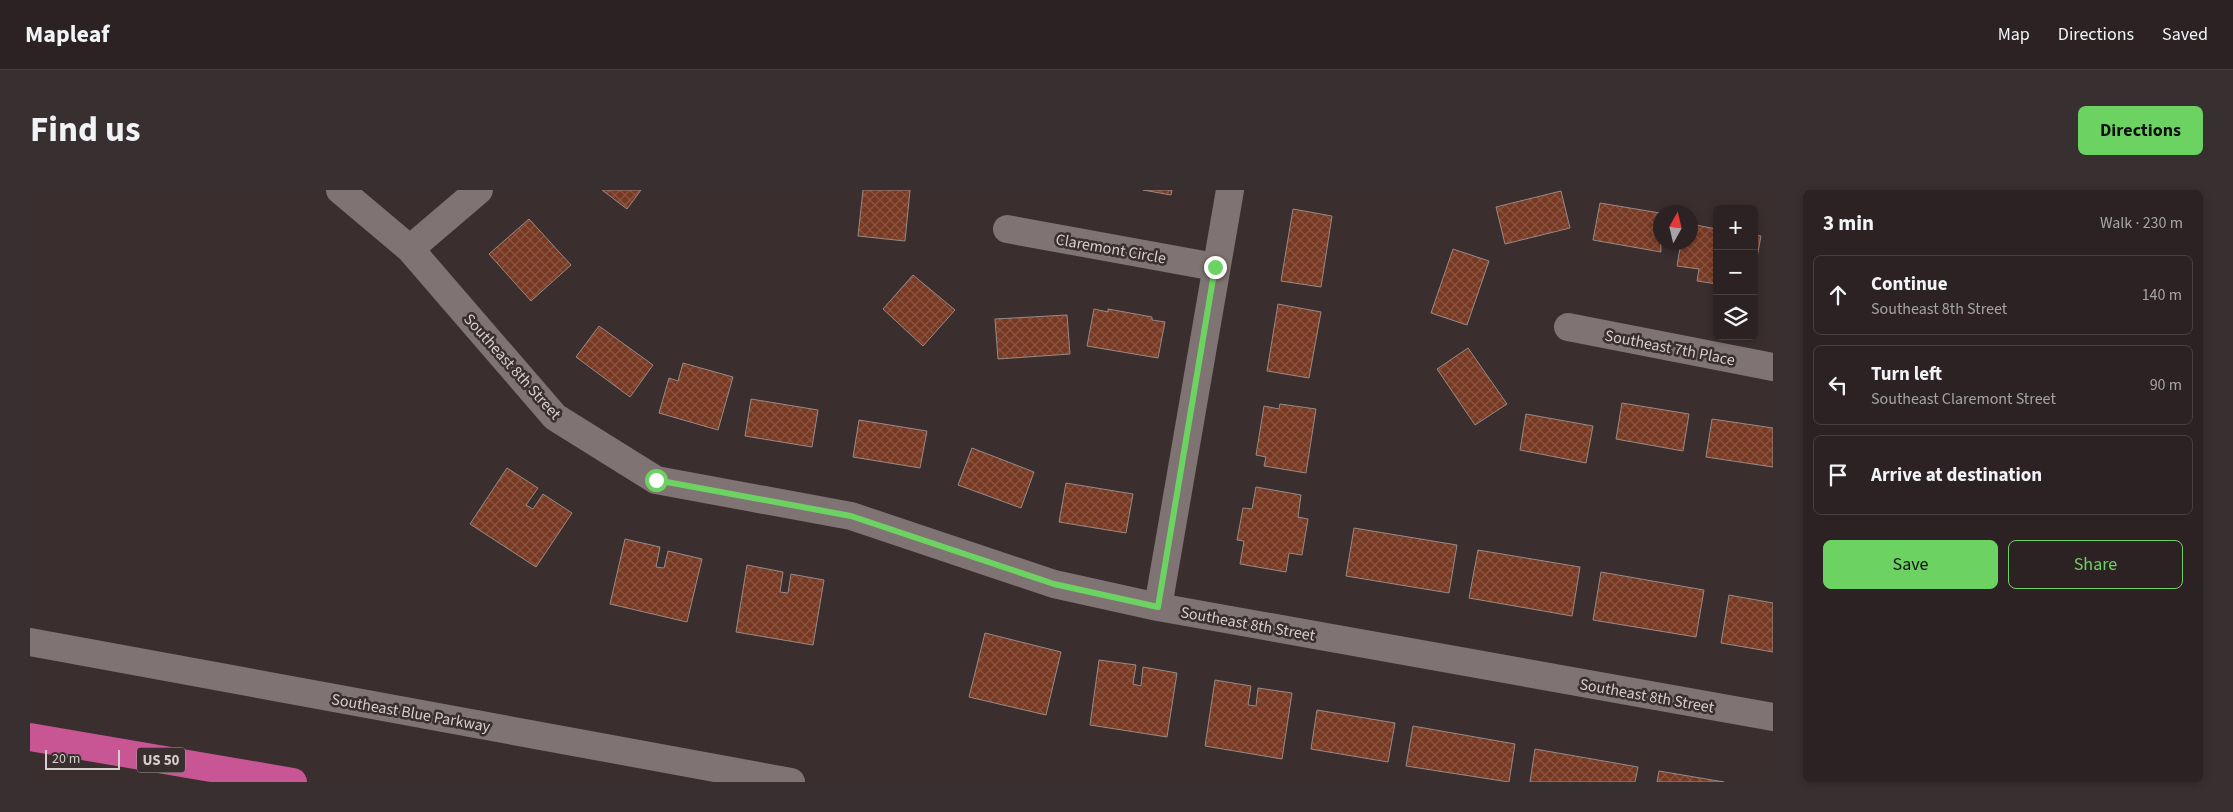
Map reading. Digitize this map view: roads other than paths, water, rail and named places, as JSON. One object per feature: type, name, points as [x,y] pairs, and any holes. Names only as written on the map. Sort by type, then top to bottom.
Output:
[{"type":"highway","name":"US 50","points":[[30,737],[293,782]]},
{"type":"street","name":"Southeast 8th Street","points":[[340,190],[410,249],[555,417],[656,480],[851,516],[1054,584],[1158,607],[1773,718]]},
{"type":"street","points":[[410,249],[478,190]]},
{"type":"street","points":[[1158,607],[1215,267],[1230,190]]},
{"type":"street","name":"Claremont Circle","points":[[1007,229],[1215,267]]},
{"type":"street","name":"Southeast 7th Place","points":[[1568,327],[1773,367]]},
{"type":"street","name":"Southeast Blue Parkway","points":[[30,642],[791,782]]}]
